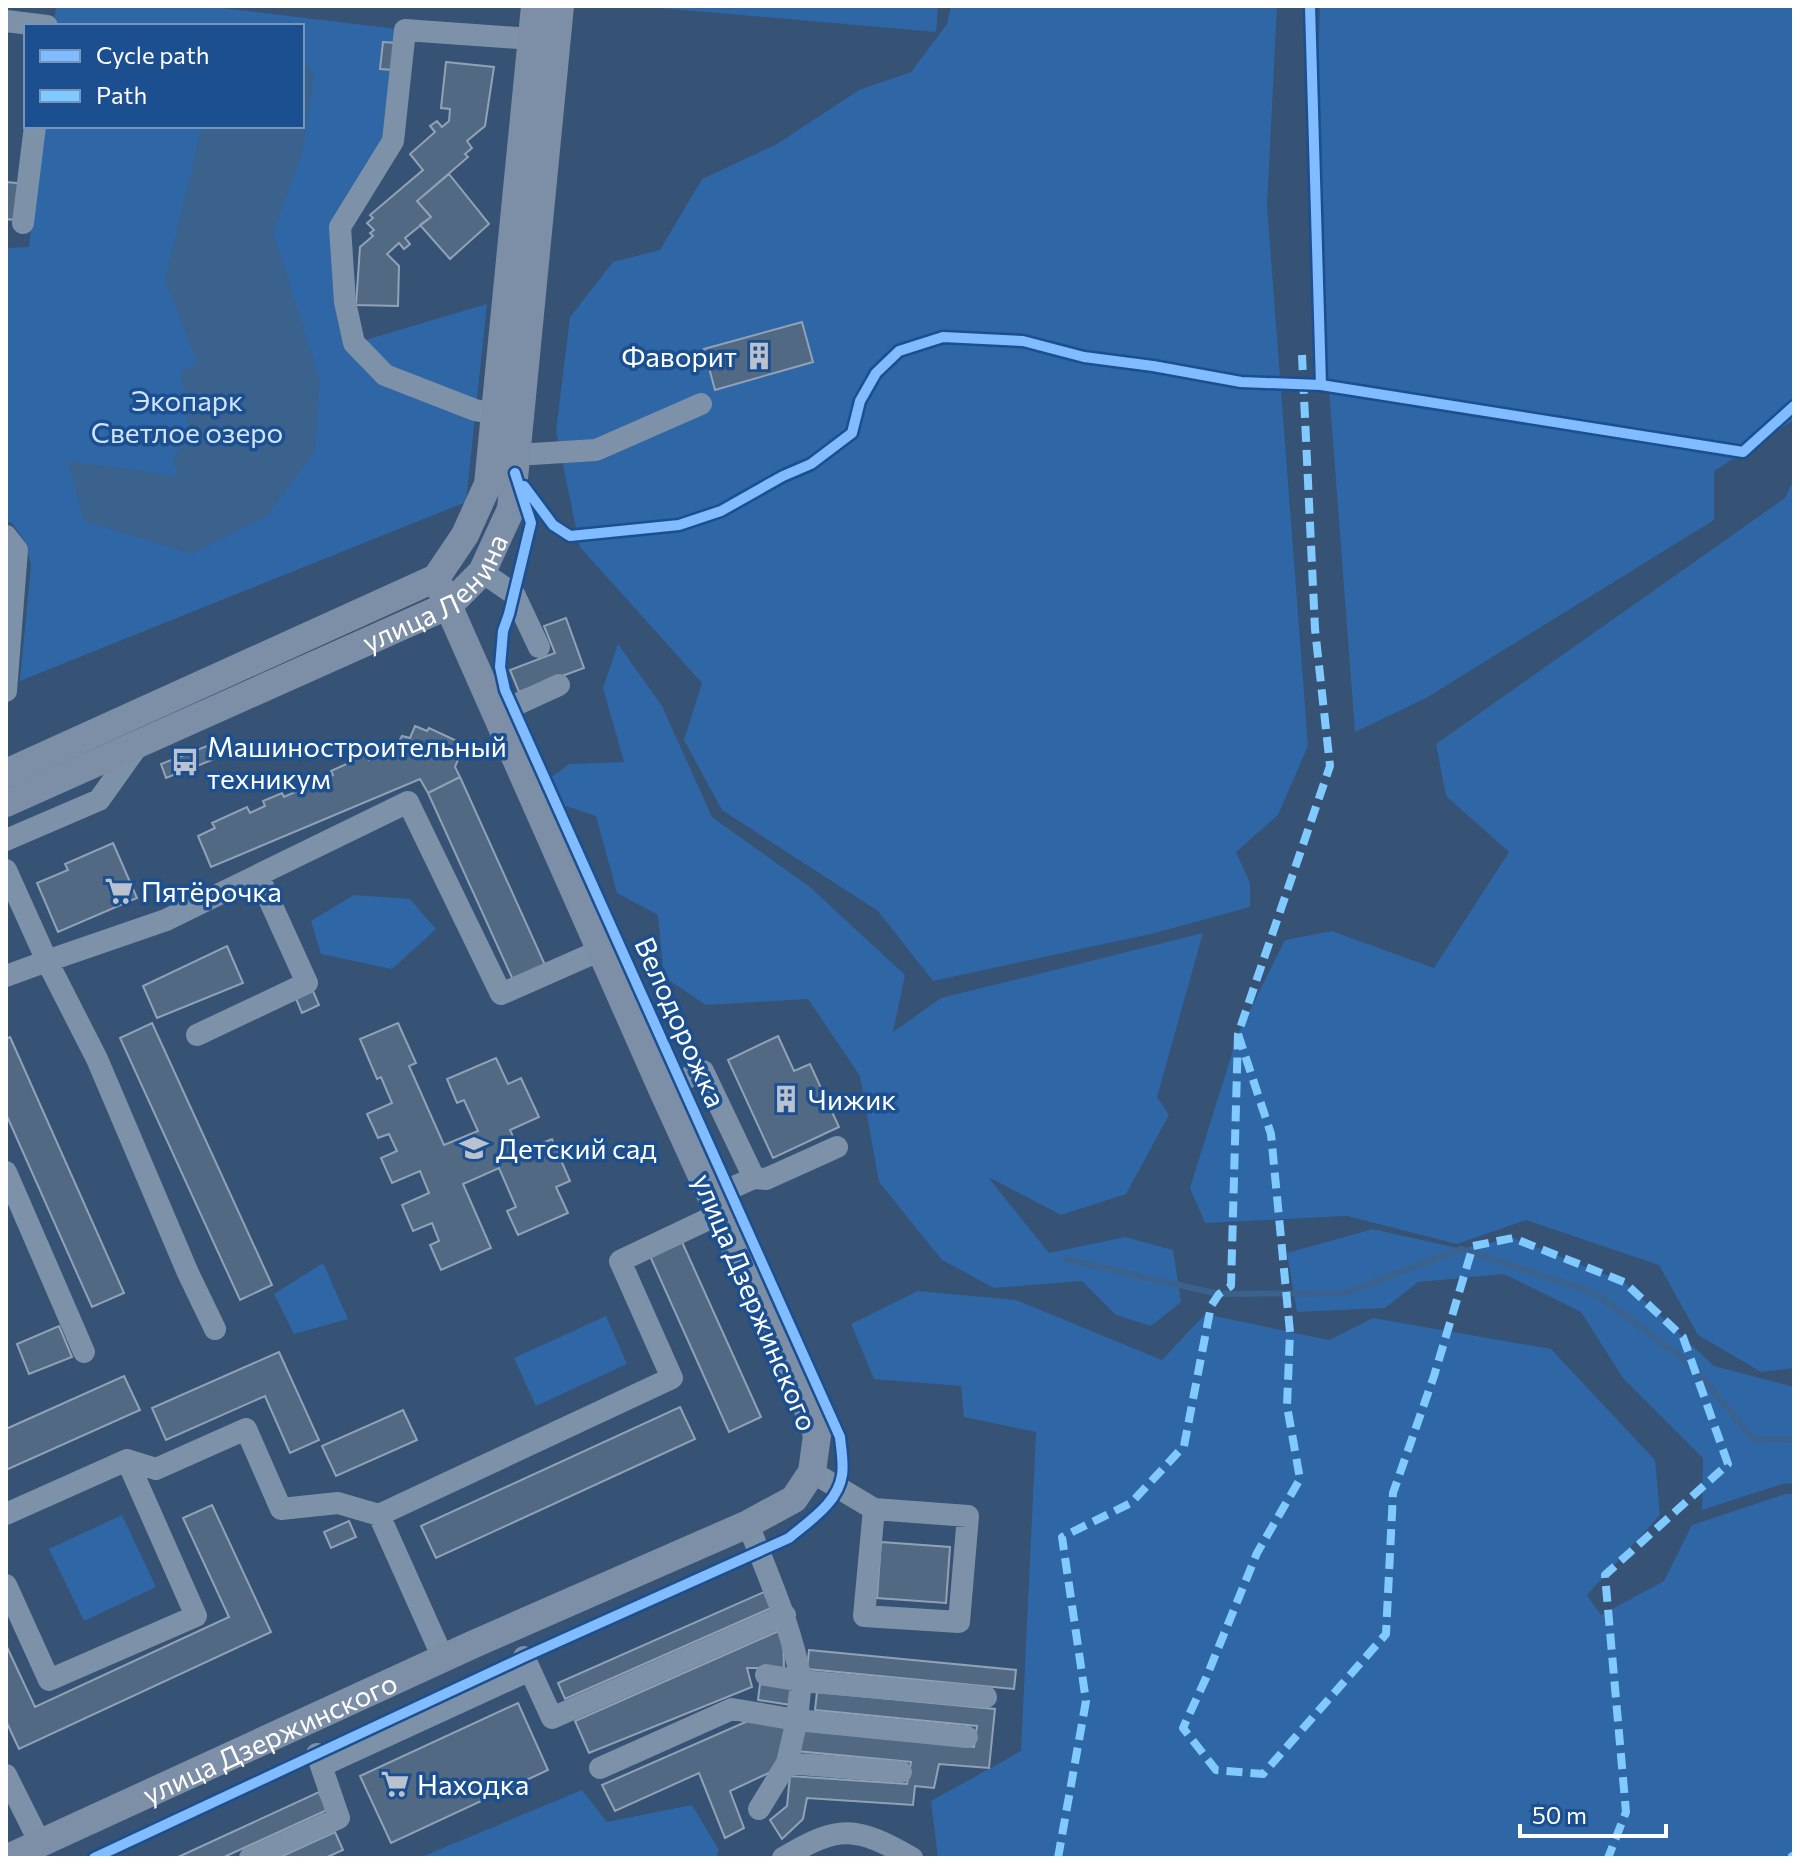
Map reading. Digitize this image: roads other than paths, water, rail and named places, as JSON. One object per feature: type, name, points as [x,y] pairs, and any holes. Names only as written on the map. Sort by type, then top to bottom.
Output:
[{"type":"main road","name":"улица Ленина","points":[[6,773],[436,578],[465,535],[488,484],[535,6]]},
{"type":"main road","name":"улица Ленина","points":[[6,803],[449,605],[482,572],[511,509],[560,6]]},
{"type":"main road","name":"улица Дзержинского","points":[[8,1858],[443,1658],[748,1524],[794,1499],[812,1472],[817,1435],[812,1421],[436,578]]},
{"type":"street","points":[[6,21],[48,19]]},
{"type":"street","points":[[496,414],[475,410],[385,375],[354,343],[345,302],[340,227],[393,141],[405,30],[532,39]]},
{"type":"street","points":[[23,223],[35,128]]},
{"type":"street","points":[[516,455],[596,450],[701,404]]},
{"type":"street","points":[[6,536],[17,550],[6,691]]},
{"type":"street","points":[[482,572],[514,594],[539,647]]},
{"type":"street","points":[[496,714],[559,685]]},
{"type":"street","points":[[6,840],[99,800],[139,744]]},
{"type":"street","points":[[6,976],[166,920],[408,802],[501,994],[601,950]]},
{"type":"street","points":[[6,870],[47,961],[97,1059],[215,1329]]},
{"type":"street","points":[[197,1035],[307,983],[258,875]]},
{"type":"street","points":[[662,1089],[703,1071],[754,1178]]},
{"type":"street","points":[[6,1514],[127,1460],[156,1469],[246,1429],[281,1509],[338,1503],[379,1515],[672,1378],[620,1261],[715,1205],[754,1178],[766,1179],[837,1147]]},
{"type":"street","points":[[6,1172],[84,1352]]},
{"type":"street","points":[[6,1585],[49,1680],[196,1616],[127,1460]]},
{"type":"street","points":[[812,1472],[874,1509],[968,1516],[959,1622],[864,1616],[874,1509]]},
{"type":"street","points":[[379,1515],[443,1658]]},
{"type":"street","points":[[748,1524],[785,1615],[795,1646],[801,1681],[797,1720],[787,1763],[759,1809]]},
{"type":"street","points":[[250,1858],[339,1818],[319,1760],[527,1663],[552,1718],[785,1615]]},
{"type":"street","points":[[766,1675],[801,1681],[986,1697]]},
{"type":"street","points":[[600,1768],[732,1709],[797,1720],[967,1737]]},
{"type":"street","points":[[787,1763],[901,1772]]},
{"type":"street","points":[[6,1775],[40,1843]]},
{"type":"street","points":[[783,1858],[810,1842],[847,1832],[877,1838],[912,1858]]},
{"type":"waterway","points":[[1065,1259],[1219,1294],[1345,1293],[1461,1249],[1595,1293],[1693,1366],[1753,1439],[1794,1440]]},
{"type":"place","name":"Фаворит","points":[[759,356]]},
{"type":"place","name":"Машиностроительный техникум","points":[[185,762]]},
{"type":"place","name":"Пятёрочка","points":[[119,891]]},
{"type":"place","name":"Чижик","points":[[786,1099]]},
{"type":"place","name":"Детский сад","points":[[474,1148]]},
{"type":"place","name":"Находка","points":[[395,1784]]},
{"type":"park label","name":"Экопарк Светлое озеро","points":[[187,416]]}]
